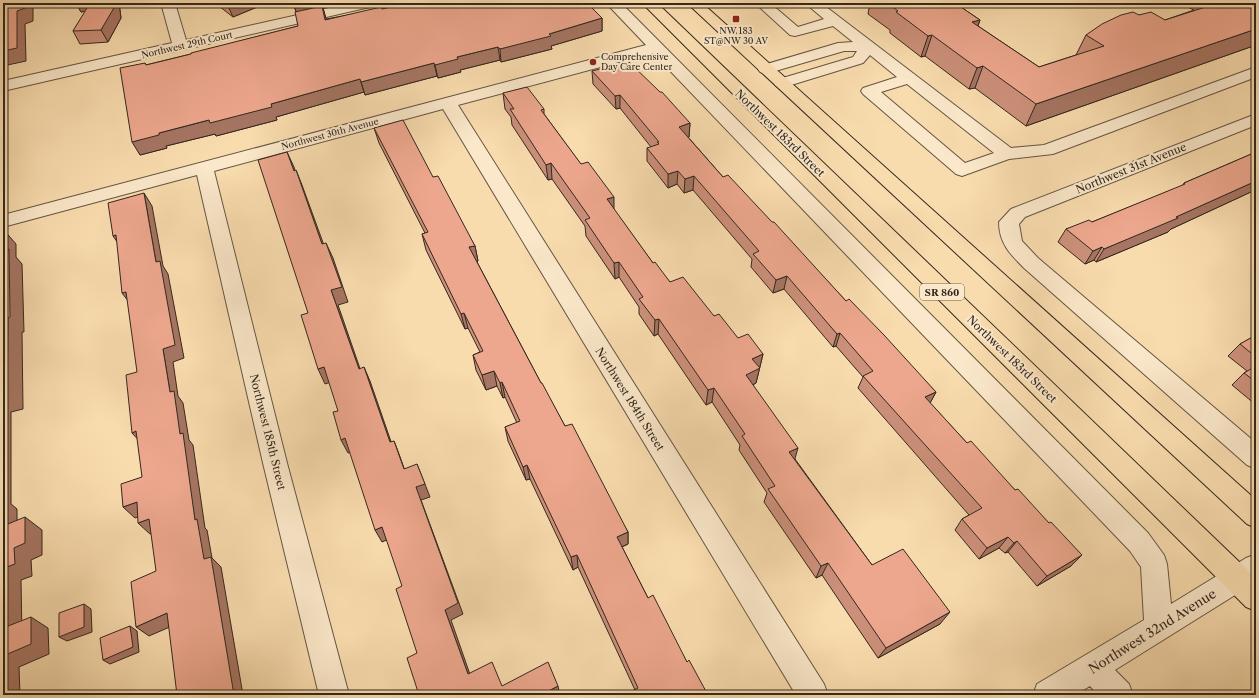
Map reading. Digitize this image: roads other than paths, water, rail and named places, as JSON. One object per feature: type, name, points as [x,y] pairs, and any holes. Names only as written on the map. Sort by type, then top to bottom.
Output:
[{"type":"main road","name":"Northwest 183rd Street","points":[[649,3],[1246,573],[1256,597]]},
{"type":"main road","points":[[694,3],[1256,516]]},
{"type":"street","points":[[168,3],[180,46]]},
{"type":"street","name":"Northwest 29th Court","points":[[3,86],[370,3]]},
{"type":"street","points":[[613,3],[1139,542],[1154,564],[1159,626]]},
{"type":"street","points":[[762,3],[795,32],[835,21]]},
{"type":"street","points":[[812,3],[1007,154]]},
{"type":"street","points":[[766,69],[843,46],[869,47]]},
{"type":"street","points":[[782,83],[858,60],[869,47]]},
{"type":"street","name":"Northwest 30th Avenue","points":[[3,221],[657,48]]},
{"type":"street","points":[[909,78],[869,92],[962,170],[1007,154],[1047,150],[1256,72]]},
{"type":"street","name":"Northwest 184th Street","points":[[448,103],[813,695]]},
{"type":"street","name":"Northwest 31st Avenue","points":[[1256,119],[1018,213],[1009,222],[1008,232],[1013,244],[1031,263],[1256,458]]},
{"type":"street","name":"Northwest 185th Street","points":[[204,168],[275,463],[334,695]]},
{"type":"street","name":"Northwest 32nd Avenue","points":[[1048,695],[1246,573]]},
{"type":"street","points":[[1092,668],[1118,695]]},
{"type":"place","name":"NW 183 ST@NW 30 AV","points":[[736,19]]},
{"type":"place","name":"Comprehensive Day Care Center","points":[[593,62]]}]
